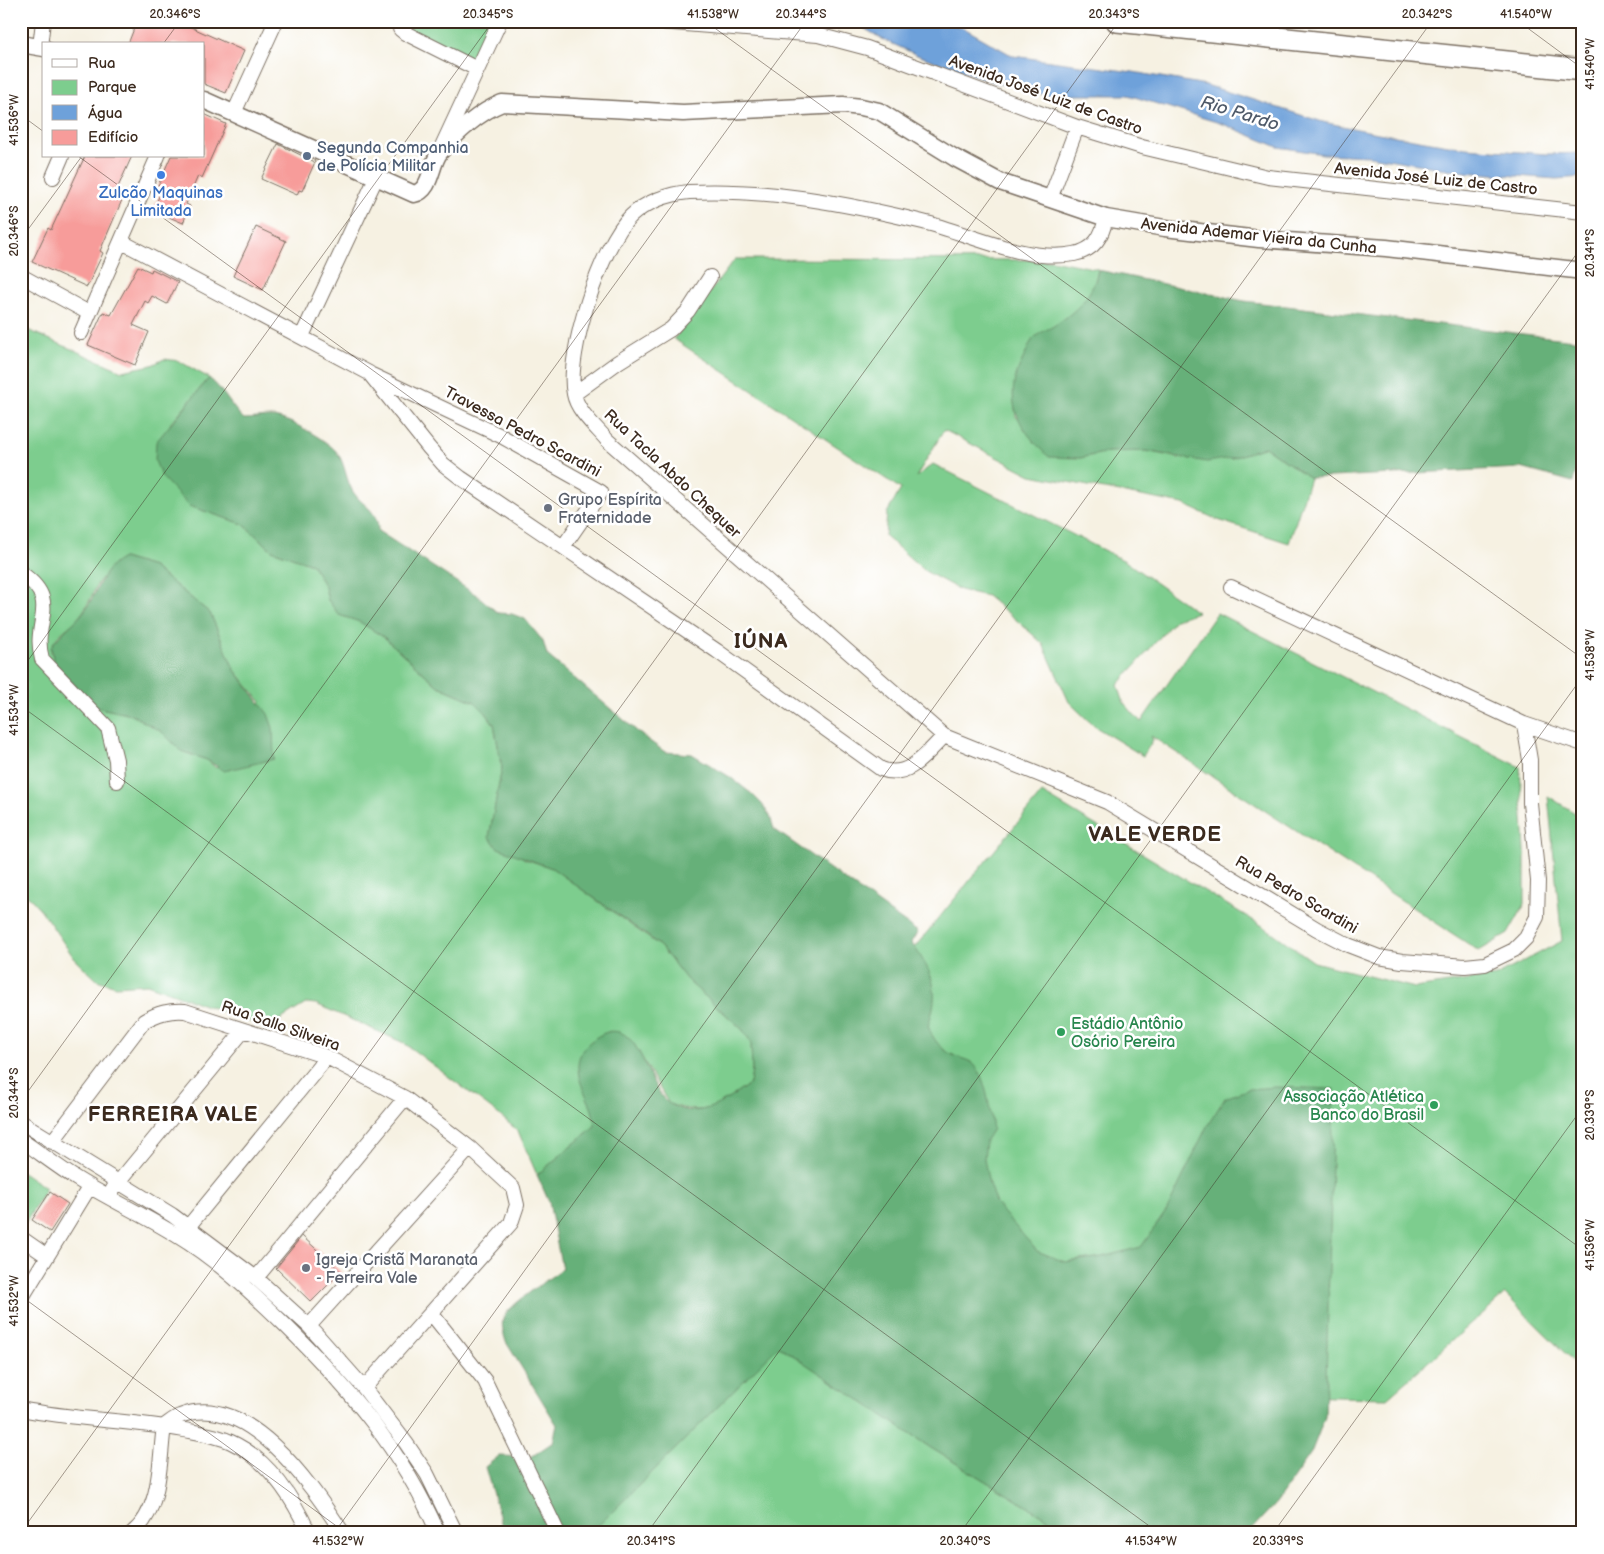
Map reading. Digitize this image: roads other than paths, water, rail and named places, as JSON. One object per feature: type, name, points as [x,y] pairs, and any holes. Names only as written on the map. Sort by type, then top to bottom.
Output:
[{"type":"main road","points":[[1117,21],[1583,70]]},
{"type":"street","points":[[42,42],[44,21]]},
{"type":"street","points":[[234,113],[276,21]]},
{"type":"street","points":[[400,21],[400,29],[405,33],[477,69]]},
{"type":"street","points":[[205,100],[409,193],[419,193],[426,186],[439,153],[500,21]]},
{"type":"street","name":"Avenida José Luiz de Castro","points":[[648,21],[818,35],[884,54],[1077,127],[1142,147],[1268,178],[1583,212]]},
{"type":"street","points":[[21,44],[42,47]]},
{"type":"street","name":"Avenida Ademar Vieira da Cunha","points":[[439,153],[476,118],[490,108],[502,103],[683,113],[843,105],[879,111],[955,158],[1000,182],[1106,218],[1259,239],[1386,248],[1583,271]]},
{"type":"street","points":[[1050,199],[1077,127]]},
{"type":"street","points":[[53,177],[61,158]]},
{"type":"street","points":[[80,334],[122,242],[157,158]]},
{"type":"street","points":[[302,336],[376,178]]},
{"type":"street","points":[[574,394],[576,344],[583,315],[606,256],[629,218],[645,205],[657,199],[688,192],[767,194],[924,222],[1039,255],[1074,254],[1091,247],[1102,235],[1106,218]]},
{"type":"street","points":[[122,242],[369,373],[443,464],[460,478],[717,651],[881,770],[891,773],[900,772],[914,766],[944,736]]},
{"type":"street","points":[[21,276],[90,313]]},
{"type":"street","points":[[574,394],[618,362],[671,329],[688,310],[710,277]]},
{"type":"street","name":"Travessa Pedro Scardini","points":[[369,373],[500,436],[601,492],[563,547]]},
{"type":"street","name":"Rua Tacla Abdo Chequer","points":[[574,394],[580,407],[607,440],[944,736]]},
{"type":"street","points":[[21,574],[36,583],[44,598],[44,612],[40,627],[42,658],[108,728],[116,760],[117,781]]},
{"type":"street","points":[[1231,587],[1524,724],[1583,744]]},
{"type":"street","name":"Rua Pedro Scardini","points":[[944,736],[1115,806],[1317,929],[1348,945],[1379,957],[1402,961],[1465,966],[1485,964],[1514,950],[1526,938],[1537,917],[1538,881],[1530,803],[1530,760],[1524,724]]},
{"type":"street","name":"Rua Sallo Silveira","points":[[52,1142],[144,1022],[162,1012],[186,1011],[328,1057],[405,1098],[470,1148],[513,1188],[516,1204],[511,1223],[431,1313]]},
{"type":"street","points":[[107,1196],[244,1030]]},
{"type":"street","points":[[188,1227],[328,1057]]},
{"type":"street","points":[[256,1278],[405,1098]]},
{"type":"street","points":[[21,1122],[188,1227],[256,1278],[309,1326],[364,1388],[427,1474],[456,1533]]},
{"type":"street","points":[[21,1140],[90,1186],[177,1235],[219,1265],[302,1342],[332,1374],[385,1438],[417,1488],[438,1533]]},
{"type":"street","points":[[309,1326],[470,1148]]},
{"type":"street","points":[[21,1299],[90,1186]]},
{"type":"street","points":[[21,1238],[47,1256]]},
{"type":"street","points":[[364,1388],[431,1313],[485,1381],[558,1533]]},
{"type":"street","points":[[21,1409],[164,1426],[232,1442],[245,1450],[268,1470],[287,1491],[307,1532]]},
{"type":"street","points":[[132,1533],[144,1522],[152,1506],[164,1426],[180,1416],[200,1412],[222,1414],[244,1424],[265,1438],[292,1463],[342,1533]]},
{"type":"water","name":"Rio Pardo","points":[[852,21],[939,21],[964,28],[1013,56],[1133,72],[1206,85],[1323,122],[1372,132],[1466,148],[1547,154],[1583,153],[1583,177],[1556,179],[1464,172],[1370,156],[1323,154],[1278,147],[1223,124],[1128,95],[1045,95],[996,83],[917,55],[882,39]]},
{"type":"place","name":"Segunda Companhia de Polícia Militar","points":[[307,156]]},
{"type":"place","name":"Zulcão Maquinas Limitada","points":[[161,175]]},
{"type":"place","name":"Grupo Espírita Fraternidade","points":[[548,508]]},
{"type":"place","name":"Estádio Antônio Osório Pereira","points":[[1061,1032]]},
{"type":"place","name":"Associação Atlética Banco do Brasil","points":[[1434,1105]]},
{"type":"place","name":"Igreja Cristã Maranata - Ferreira Vale","points":[[306,1268]]},
{"type":"district","name":"IÚNA","points":[[761,641]]},
{"type":"district","name":"VALE VERDE","points":[[1155,834]]},
{"type":"district","name":"FERREIRA VALE","points":[[173,1114]]}]
